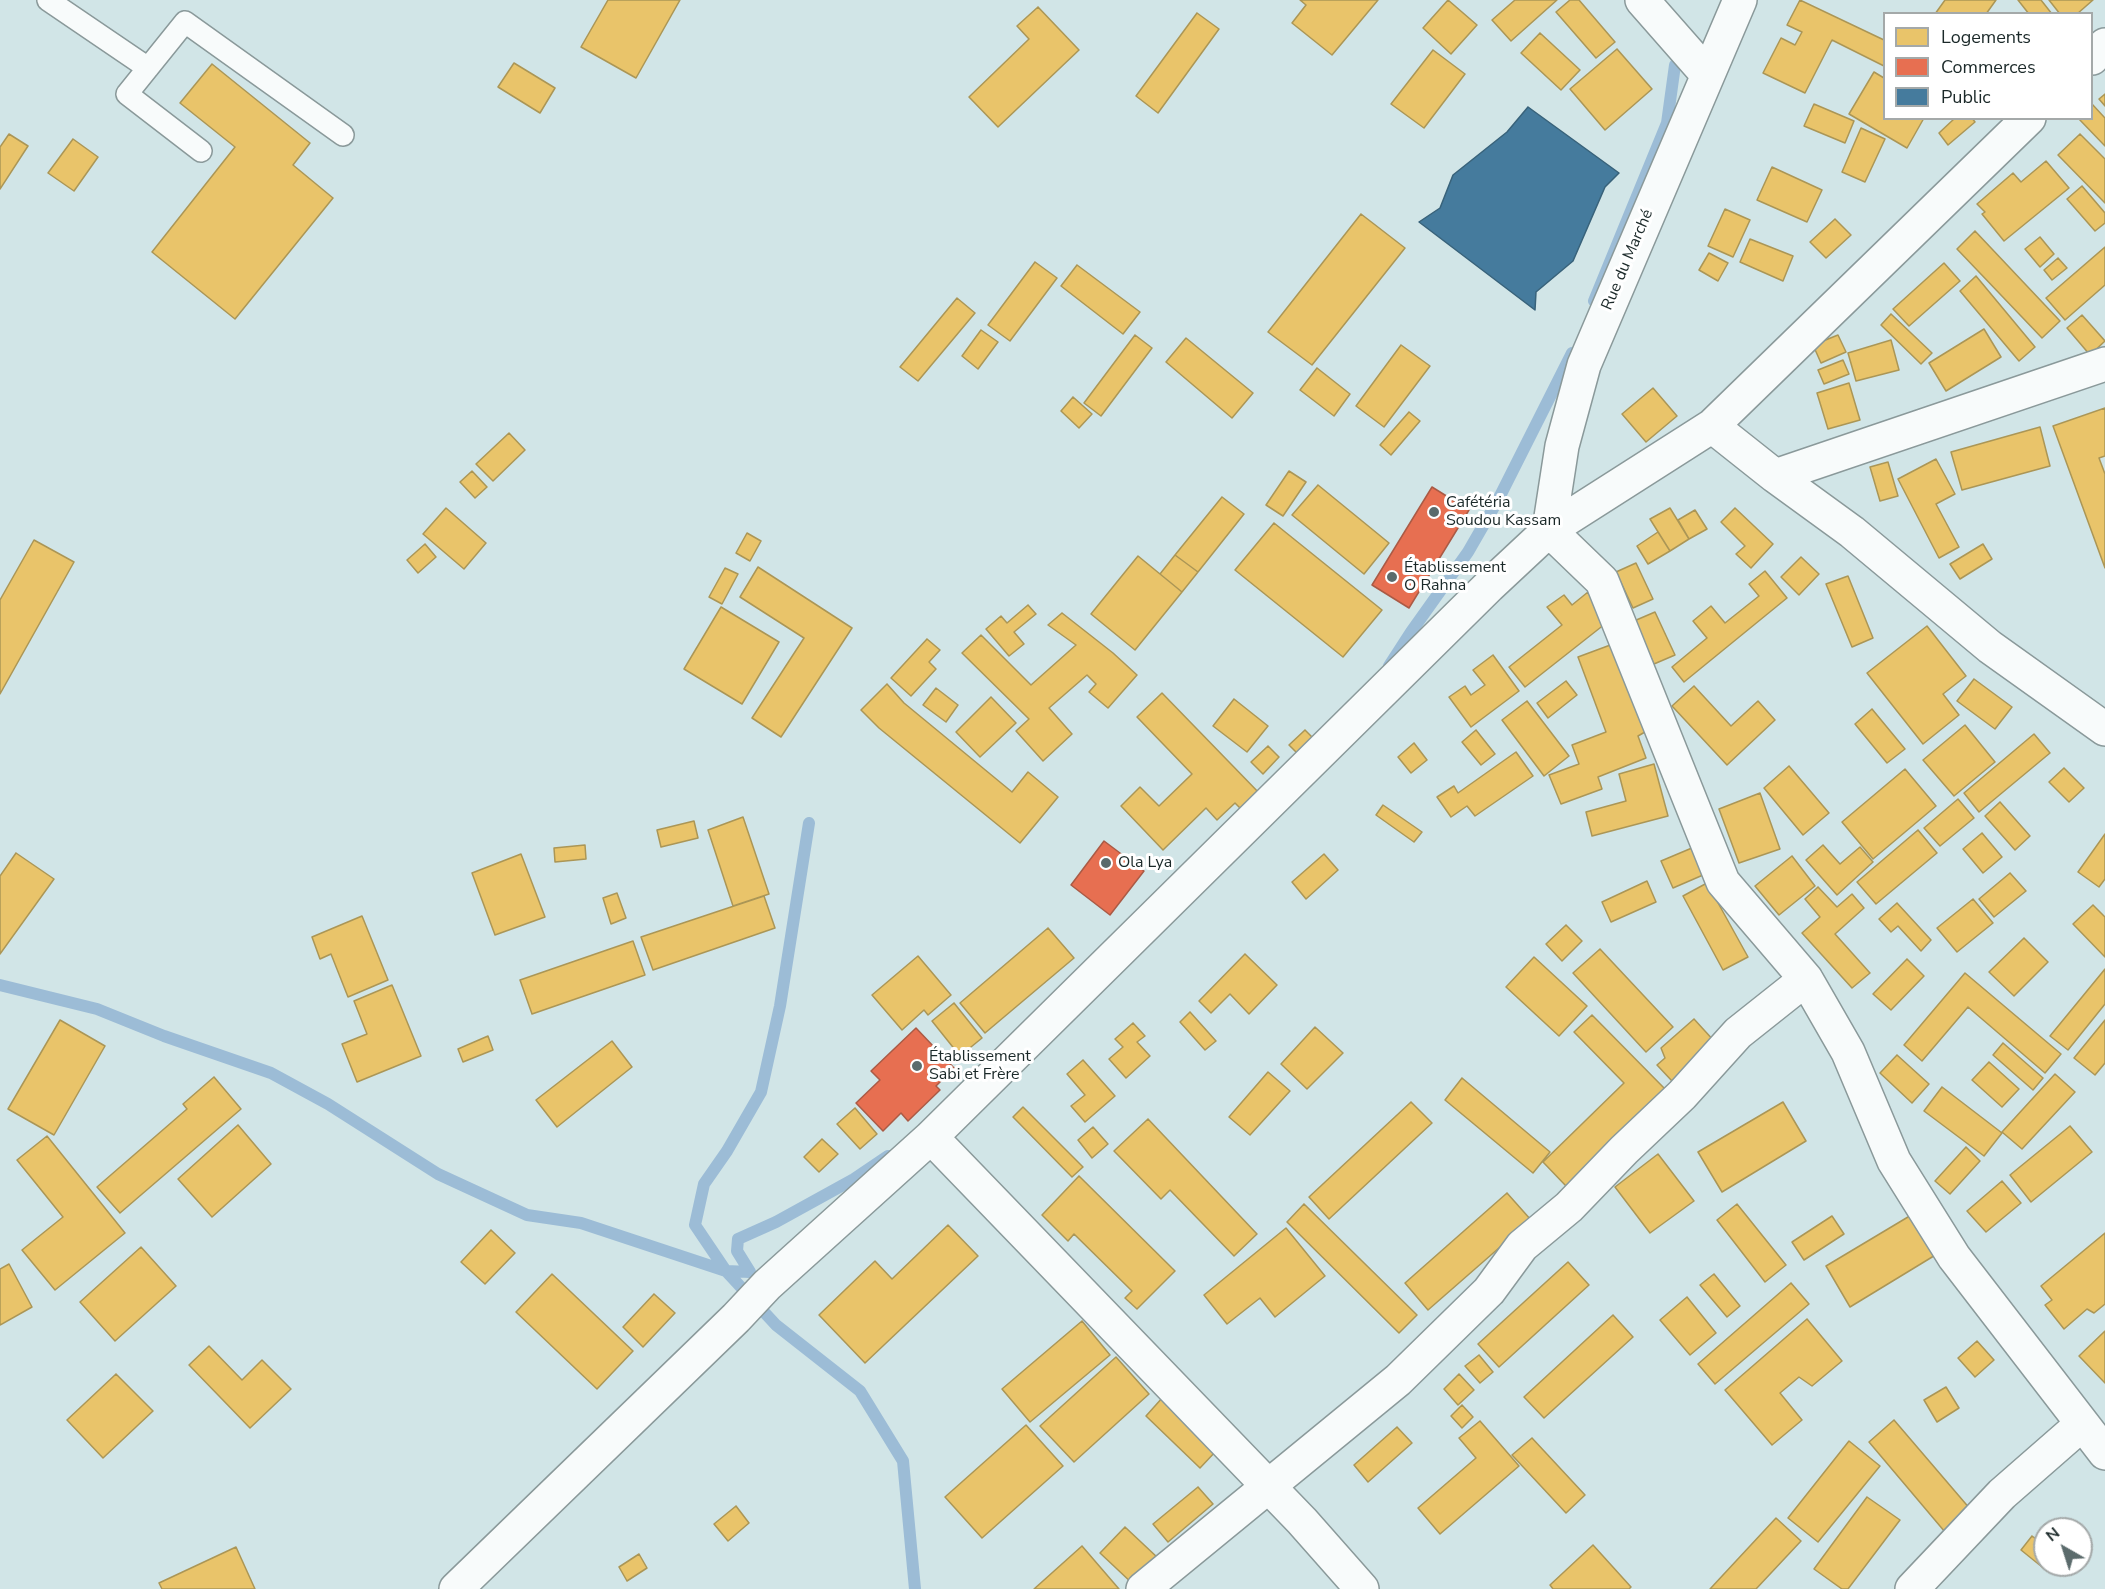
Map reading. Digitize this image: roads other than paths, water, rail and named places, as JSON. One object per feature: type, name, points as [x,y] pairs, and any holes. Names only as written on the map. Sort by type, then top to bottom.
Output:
[{"type":"street","points":[[1642,0],[1707,74]]},
{"type":"street","name":"Rue du Marché","points":[[1549,530],[1562,446],[1584,365],[1740,0]]},
{"type":"street","points":[[2093,56],[2105,45]]},
{"type":"street","points":[[456,1589],[736,1318],[767,1285],[931,1137],[1489,586],[1549,530],[1712,426],[2027,120]]},
{"type":"street","points":[[1775,476],[2105,364]]},
{"type":"street","points":[[1712,426],[1775,476],[1852,532],[1990,647],[2105,729]]},
{"type":"street","points":[[1549,530],[1602,580],[1723,882],[1806,979],[1848,1052],[1894,1161],[1954,1257],[2081,1425],[2105,1453]]},
{"type":"street","points":[[1143,1589],[1398,1380],[1489,1291],[1522,1246],[1569,1207],[1682,1095],[1737,1033],[1806,979]]},
{"type":"street","points":[[931,1137],[1268,1487],[1362,1589]]},
{"type":"street","points":[[1912,1589],[2002,1494],[2081,1425]]},
{"type":"lane","points":[[48,0],[148,68]]},
{"type":"lane","points":[[201,151],[127,94],[185,22],[343,135]]},
{"type":"waterway","points":[[1594,301],[1667,123],[1675,65]]},
{"type":"waterway","points":[[1389,666],[1468,552],[1498,500],[1572,353]]},
{"type":"waterway","points":[[809,823],[780,1006],[761,1092],[727,1151],[704,1184],[695,1225],[726,1271],[776,1325],[860,1391],[903,1461],[915,1589]]},
{"type":"waterway","points":[[0,985],[97,1009],[164,1036],[271,1073],[328,1104],[438,1174],[527,1215],[581,1223],[726,1271],[750,1272],[737,1251],[738,1239],[776,1222],[854,1179],[888,1156]]},
{"type":"place","name":"Cafétéria Soudou Kassam","points":[[1434,512]]},
{"type":"place","name":"Établissement O Rahna","points":[[1392,577]]},
{"type":"place","name":"Ola Lya","points":[[1106,863]]},
{"type":"place","name":"Établissement Sabi et Frère","points":[[917,1066]]}]
